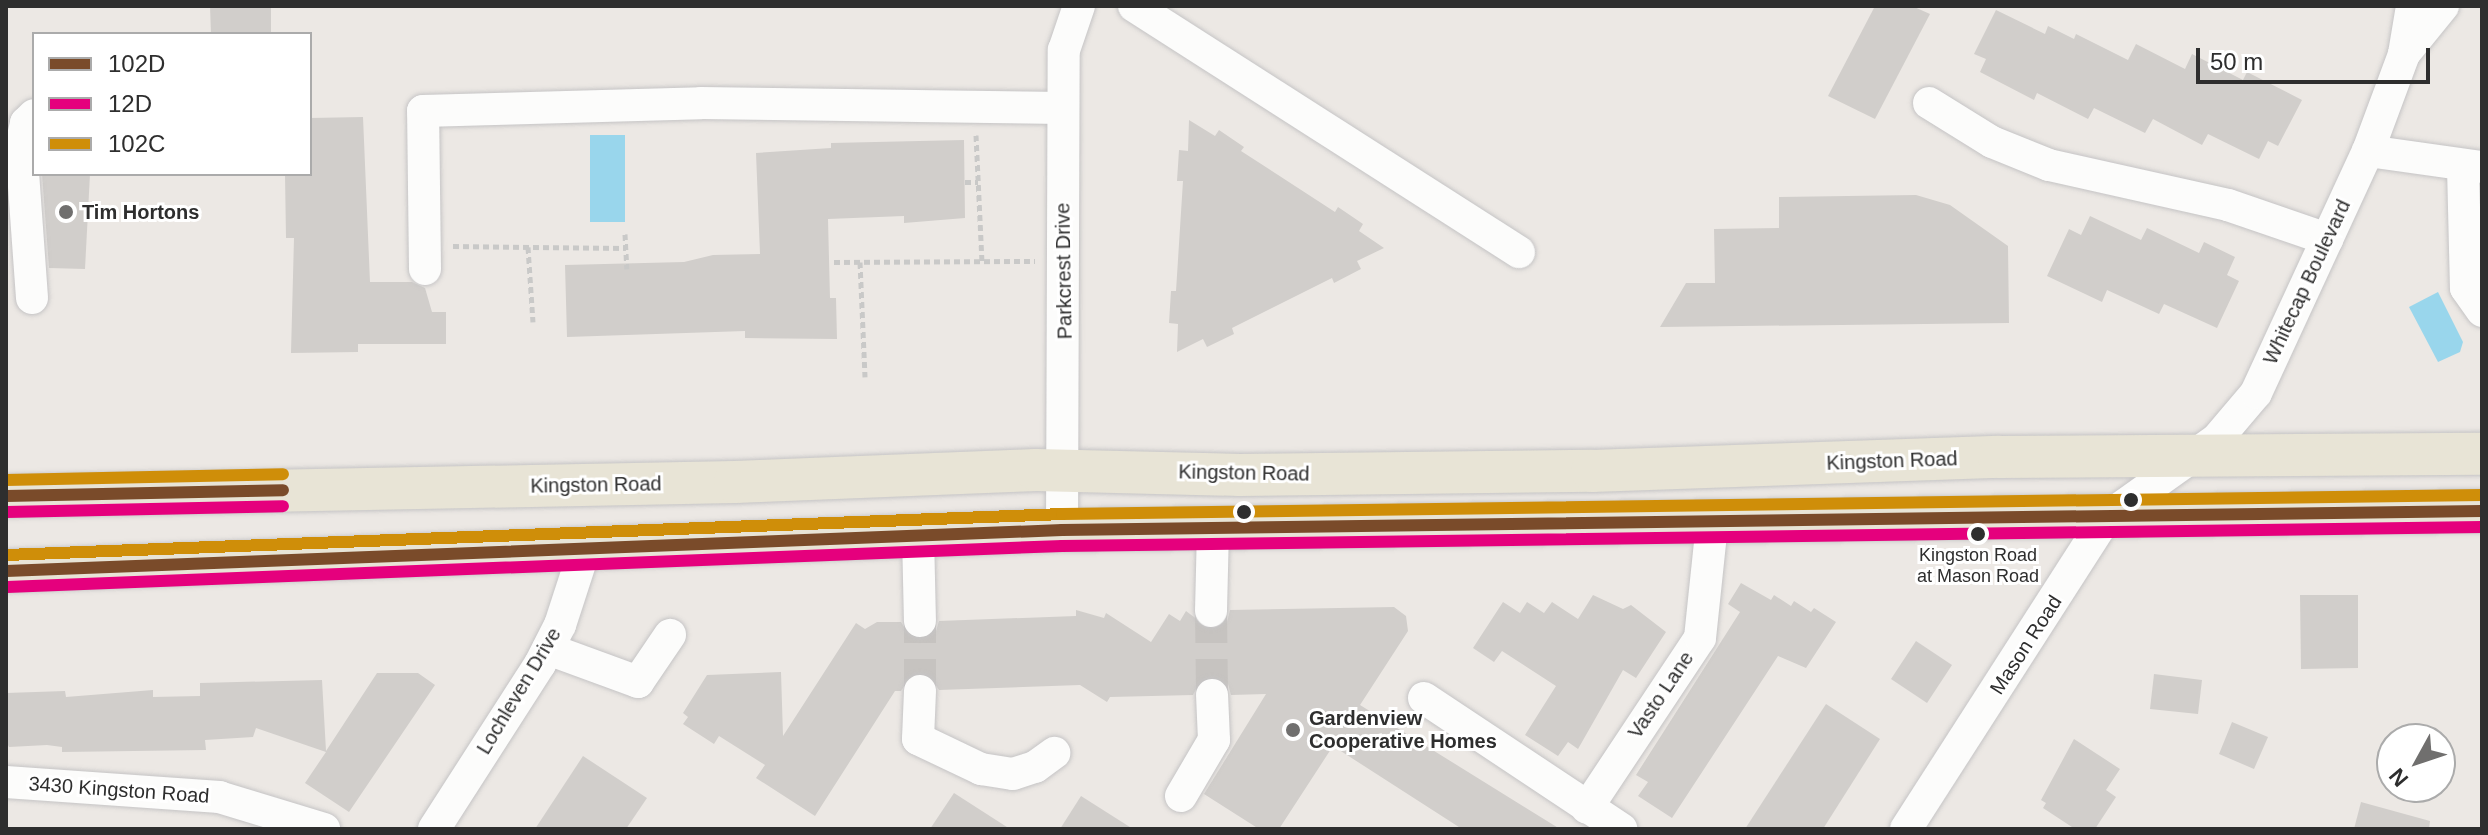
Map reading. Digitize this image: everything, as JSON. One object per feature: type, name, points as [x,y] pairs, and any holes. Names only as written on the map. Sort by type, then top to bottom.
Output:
[{"type":"main road","name":"Kingston Road","points":[[6,496],[1064,471],[1240,475],[2179,467],[2482,454]]},
{"type":"main road","points":[[1213,531],[1216,508],[1240,475]]},
{"type":"main road","points":[[6,571],[586,545],[1062,530],[1213,531],[2482,511]]},
{"type":"street","points":[[1134,6],[1519,252]]},
{"type":"street","name":"Whitecap Boulevard","points":[[2179,467],[2217,439],[2256,393],[2368,151],[2404,54],[2412,6]]},
{"type":"street","name":"Whitecap Boulevard","points":[[2404,54],[2443,6]]},
{"type":"street","name":"Parkcrest Drive","points":[[1062,530],[1064,50],[1075,9]]},
{"type":"street","points":[[424,257],[423,111],[701,103],[975,104],[1063,108]]},
{"type":"street","points":[[1929,103],[1992,142],[2049,165],[2228,205],[2327,239]]},
{"type":"street","points":[[32,117],[26,123],[21,145],[32,298]]},
{"type":"street","points":[[2368,151],[2472,167],[2466,288],[2482,311]]},
{"type":"street","name":"Mason Road","points":[[1906,829],[2106,518],[2179,467]]},
{"type":"street","name":"Vasto Lane","points":[[1587,808],[1700,638],[1712,524]]},
{"type":"street","points":[[1211,611],[1213,531]]},
{"type":"street","points":[[918,535],[920,621]]},
{"type":"street","name":"Lochleven Drive","points":[[434,829],[548,649],[586,545]]},
{"type":"street","points":[[548,649],[638,682],[670,635]]},
{"type":"street","points":[[920,691],[913,752],[942,746],[981,769],[1013,774],[1035,767],[1054,753]]},
{"type":"street","points":[[1181,796],[1214,740],[1212,695]]},
{"type":"street","points":[[1424,698],[1621,829]]},
{"type":"street","name":"3430 Kingston Road","points":[[6,782],[219,797],[324,829]]},
{"type":"path","points":[[975,104],[982,261]]},
{"type":"path","points":[[965,182],[978,182]]},
{"type":"path","points":[[625,234],[627,269]]},
{"type":"path","points":[[424,257],[528,247],[626,248]]},
{"type":"path","points":[[528,247],[533,322]]},
{"type":"path","points":[[834,262],[1064,261]]},
{"type":"path","points":[[860,262],[865,377]]},
{"type":"water","points":[[590,135],[625,135],[625,222],[590,222]]},
{"type":"water","points":[[2438,292],[2463,342],[2460,352],[2438,362],[2409,307]]},
{"type":"building","points":[[210,6],[271,6],[271,32],[211,32]]},
{"type":"building","points":[[1875,6],[1912,6],[1930,14],[1875,119],[1828,96]]},
{"type":"building","points":[[1996,10],[2045,34],[2048,26],[2074,39],[2076,34],[2128,60],[2136,44],[2185,69],[2192,54],[2243,80],[2247,72],[2302,100],[2278,146],[2268,141],[2259,159],[2208,134],[2202,145],[2153,119],[2145,133],[2094,108],[2088,119],[2037,93],[2034,100],[1980,72],[1986,59],[1974,54]]},
{"type":"building","points":[[363,117],[370,282],[412,282],[425,288],[432,312],[446,312],[446,344],[358,344],[358,352],[291,353],[294,238],[286,238],[285,176],[312,176],[312,118]]},
{"type":"building","points":[[1189,120],[1215,136],[1219,130],[1244,147],[1241,151],[1335,212],[1338,207],[1363,224],[1359,231],[1384,248],[1357,261],[1361,269],[1334,283],[1332,278],[1232,328],[1234,334],[1207,347],[1203,339],[1177,352],[1178,324],[1169,323],[1171,291],[1176,291],[1183,181],[1177,181],[1179,150],[1188,151]]},
{"type":"building","points":[[964,140],[965,218],[904,223],[904,216],[828,219],[830,298],[836,298],[837,339],[745,338],[745,331],[567,337],[565,265],[684,262],[713,255],[760,254],[756,153],[831,148],[831,143]]},
{"type":"building","points":[[42,176],[90,176],[85,269],[49,268]]},
{"type":"building","points":[[1916,195],[1950,205],[2008,246],[2009,323],[1660,327],[1686,283],[1715,283],[1714,229],[1779,228],[1779,197]]},
{"type":"building","points":[[2090,216],[2141,240],[2147,228],[2199,253],[2204,242],[2235,257],[2227,275],[2239,281],[2217,328],[2164,304],[2159,314],[2107,290],[2102,302],[2047,276],[2069,229],[2081,235]]},
{"type":"building","points":[[1741,583],[1771,600],[1774,595],[1791,606],[1794,601],[1811,612],[1814,608],[1836,622],[1806,668],[1778,656],[1672,818],[1638,796],[1648,782],[1636,775],[1740,612],[1728,604]]},
{"type":"building","points":[[1593,595],[1623,609],[1631,605],[1666,632],[1636,678],[1623,670],[1578,749],[1568,742],[1558,756],[1525,735],[1556,686],[1502,651],[1494,662],[1473,648],[1503,602],[1520,613],[1527,602],[1544,613],[1552,602],[1578,619]]},
{"type":"building","points":[[2300,595],[2358,595],[2358,668],[2301,669]]},
{"type":"building","points":[[1394,607],[1406,616],[1408,631],[1360,705],[1560,829],[1462,829],[1333,746],[1279,829],[1259,829],[1204,794],[1266,694],[1231,695],[1228,684],[1212,676],[1201,679],[1193,695],[1110,697],[1107,702],[1080,685],[939,690],[929,675],[912,674],[901,691],[895,691],[815,816],[756,778],[765,765],[719,736],[714,744],[683,724],[688,717],[683,713],[707,675],[781,672],[783,736],[856,623],[865,629],[877,622],[901,622],[910,637],[921,640],[936,631],[939,621],[1076,616],[1076,610],[1104,618],[1106,613],[1151,642],[1169,614],[1180,621],[1186,611],[1211,630],[1227,622],[1230,610]]},
{"type":"building","points":[[1916,641],[1952,665],[1927,703],[1891,679]]},
{"type":"building","points":[[377,673],[418,673],[435,685],[349,812],[305,783],[326,752],[256,728],[253,737],[205,740],[206,750],[62,752],[62,747],[47,745],[9,747],[6,741],[6,693],[65,691],[66,697],[153,690],[153,697],[200,696],[200,683],[322,680],[326,751]]},
{"type":"building","points":[[2154,674],[2202,680],[2198,714],[2150,709]]},
{"type":"building","points":[[1826,704],[1880,739],[1823,829],[1745,829]]},
{"type":"building","points":[[2232,722],[2268,737],[2254,769],[2219,754]]},
{"type":"building","points":[[2074,739],[2120,769],[2106,790],[2116,797],[2095,829],[2075,829],[2043,808],[2046,803],[2041,800]]},
{"type":"building","points":[[583,756],[647,798],[626,829],[535,829]]},
{"type":"building","points":[[954,793],[1010,829],[930,829]]},
{"type":"building","points":[[1081,796],[1133,829],[1060,829]]},
{"type":"building","points":[[2361,802],[2430,821],[2429,829],[2354,829]]},
{"type":"tunnel","points":[[1211,611],[1212,695]]},
{"type":"tunnel","points":[[920,621],[920,691]]},
{"type":"transit line","name":"102C","points":[[6,480],[283,474]]},
{"type":"transit line","name":"102D","points":[[6,496],[283,490]]},
{"type":"transit line","name":"102C","points":[[6,555],[1062,514],[2482,495]]},
{"type":"transit line","name":"12D","points":[[6,512],[283,506]]},
{"type":"transit line","name":"102D","points":[[6,571],[1062,530],[2482,511]]},
{"type":"transit line","name":"12D","points":[[7,587],[1062,546],[2482,527]]},
{"type":"place","name":"Tim Hortons","points":[[66,212]]},
{"type":"place","name":"Kingston Road at Mason Road","points":[[1978,534]]},
{"type":"place","name":"Gardenview Cooperative Homes","points":[[1293,730]]}]
